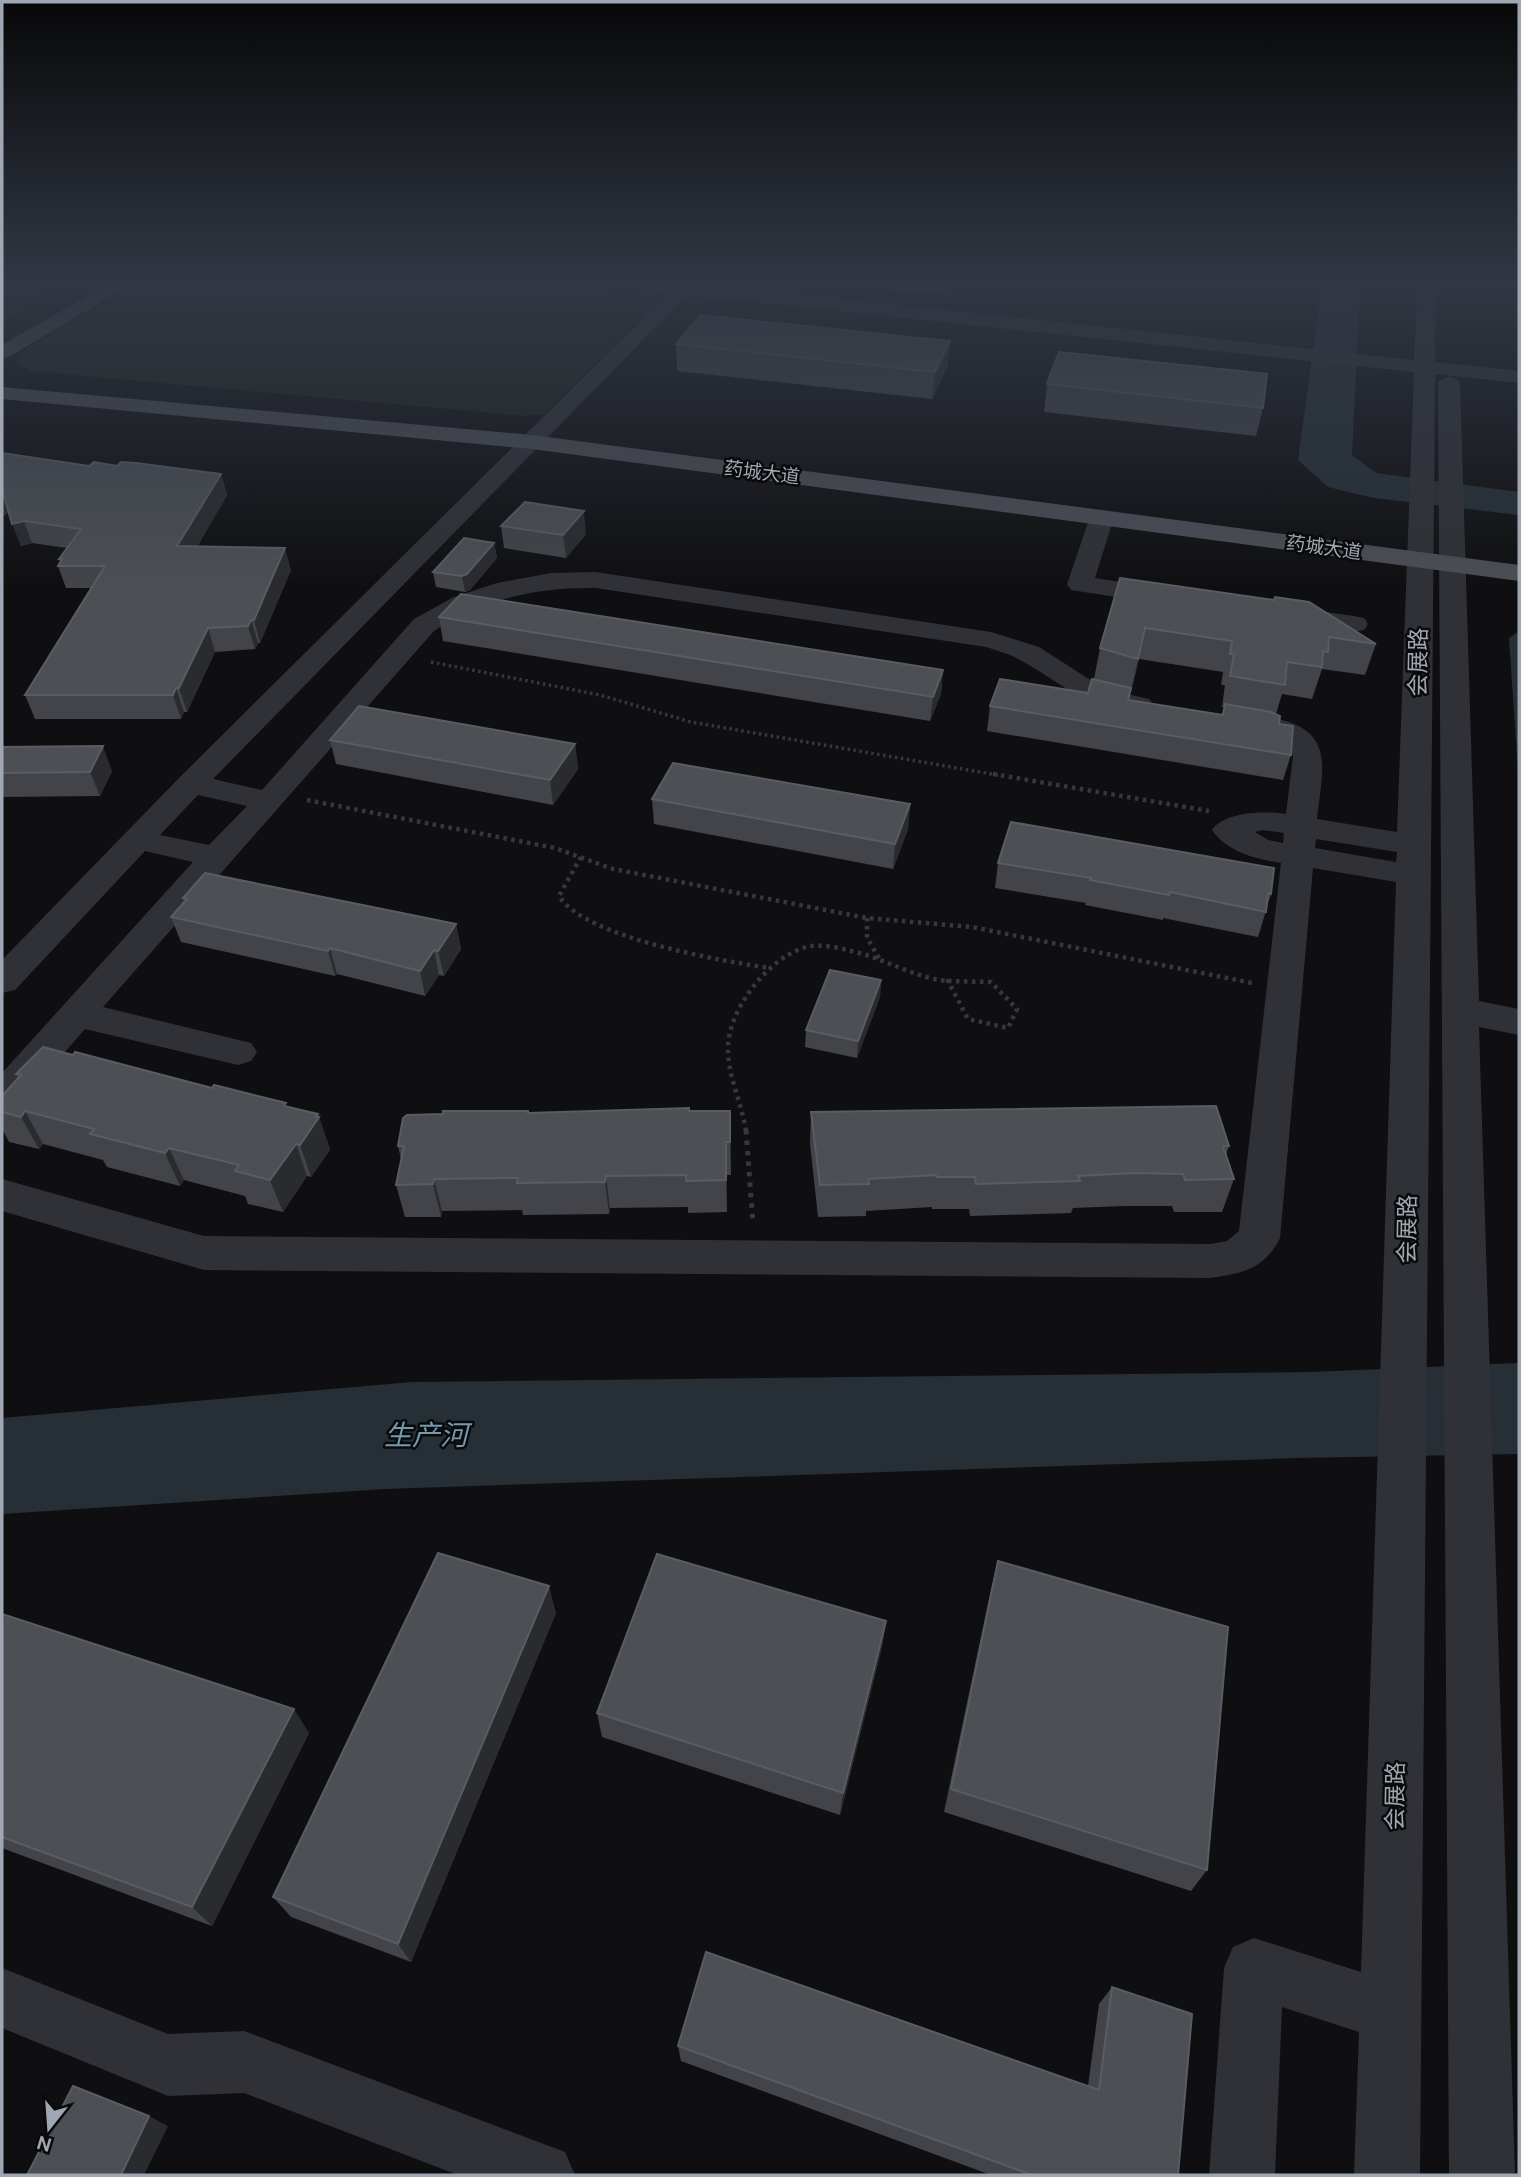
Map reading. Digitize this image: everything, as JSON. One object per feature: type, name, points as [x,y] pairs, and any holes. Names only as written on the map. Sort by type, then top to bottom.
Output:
[{"type":"main road","name":"药城大道","points":[[61,385],[299,403],[1102,517],[1453,554],[1519,553]]},
{"type":"main road","name":"药城大道","points":[[2,393],[538,436],[1419,551]]},
{"type":"main road","name":"药城大道","points":[[1453,554],[1519,573]]},
{"type":"street","points":[[2,981],[191,784],[588,385]]},
{"type":"street","name":"会展路","points":[[1387,2175],[1419,551],[1435,385]]},
{"type":"street","name":"会展路","points":[[1438,385],[1453,554],[1482,2175]]},
{"type":"street","points":[[1102,517],[1080,584],[1190,600]]},
{"type":"street","points":[[2,1098],[216,857],[393,675],[424,625],[440,614],[479,596],[547,580],[596,580],[991,640],[1029,653],[1085,689],[1110,699],[1177,711]]},
{"type":"street","points":[[1258,610],[1354,624]]},
{"type":"street","points":[[2,1195],[204,1253],[1210,1261],[1239,1256],[1259,1238],[1308,756],[1303,742],[1277,727],[1216,718]]},
{"type":"street","points":[[191,784],[269,800]]},
{"type":"street","points":[[1261,820],[1299,841],[1414,860]]},
{"type":"street","points":[[138,840],[216,857]]},
{"type":"street","points":[[1460,1010],[1519,1022]]},
{"type":"street","points":[[76,1014],[238,1052]]},
{"type":"street","points":[[1242,2175],[1254,1968],[1390,2012]]},
{"type":"street","points":[[2,1998],[168,2065],[244,2062],[542,2175]]},
{"type":"path","points":[[393,675],[600,695],[691,722],[1261,820]]},
{"type":"path","points":[[269,800],[312,800],[555,848],[612,869],[867,918],[972,927],[1283,989]]},
{"type":"path","points":[[581,858],[559,896],[565,907],[632,939],[691,956],[771,968]]},
{"type":"path","points":[[867,918],[867,938],[880,959]]},
{"type":"path","points":[[755,1256],[744,1114],[728,1047],[732,1026],[749,994],[771,968],[794,951],[816,946],[852,951],[880,959],[913,975],[948,981],[991,982],[1017,1009],[1008,1028],[968,1019],[948,981]]},
{"type":"shaded area","points":[[180,385],[574,385],[545,414],[525,416]]},
{"type":"water","points":[[1308,385],[1355,385],[1352,455],[1376,473],[1519,492],[1519,515],[1374,498],[1328,487],[1298,460]]},
{"type":"water","points":[[1519,631],[1519,786],[1509,638]]},
{"type":"water","name":"生产河","points":[[1519,1363],[1519,1454],[1298,1458],[385,1489],[2,1514],[2,1418],[412,1382],[1312,1372]]},
{"type":"building","points":[[1052,385],[1266,385],[1263,408]]},
{"type":"building","points":[[2,453],[89,466],[94,462],[117,466],[121,462],[221,474],[177,546],[285,548],[254,620],[251,620],[248,626],[208,628],[173,695],[25,695],[105,566],[58,566],[62,559],[59,559],[81,529],[24,521],[12,524],[2,489]]},
{"type":"building","points":[[525,502],[584,511],[563,535],[501,526]]},
{"type":"building","points":[[464,538],[494,543],[467,574],[462,576],[433,572]]},
{"type":"building","points":[[1120,578],[1274,600],[1275,597],[1309,602],[1376,644],[1329,637],[1328,652],[1323,651],[1322,667],[1287,662],[1285,685],[1230,676],[1234,654],[1230,654],[1232,641],[1145,628],[1138,659],[1100,648]]},
{"type":"building","points":[[461,594],[943,670],[933,697],[439,617]]},
{"type":"building","points":[[1000,679],[1088,693],[1092,679],[1131,688],[1128,700],[1223,715],[1225,704],[1271,712],[1280,716],[1279,724],[1293,726],[1291,755],[990,706]]},
{"type":"building","points":[[359,706],[575,744],[550,780],[330,740]]},
{"type":"building","points":[[103,746],[90,772],[2,773],[2,747]]},
{"type":"building","points":[[673,763],[910,804],[895,844],[652,799]]},
{"type":"building","points":[[1011,822],[1274,868],[1266,912],[1170,892],[1169,895],[1090,880],[1091,878],[998,863]]},
{"type":"building","points":[[205,873],[456,924],[438,951],[434,950],[420,971],[330,948],[328,951],[171,917],[187,899],[183,898]]},
{"type":"building","points":[[830,970],[881,980],[858,1041],[806,1030]]},
{"type":"building","points":[[43,1047],[73,1055],[75,1052],[212,1088],[214,1085],[286,1103],[284,1106],[318,1114],[316,1117],[319,1117],[300,1145],[296,1144],[270,1180],[235,1171],[239,1165],[169,1148],[165,1153],[90,1134],[94,1129],[25,1111],[21,1117],[2,1112],[2,1096],[21,1075],[16,1074]]},
{"type":"building","points":[[1216,1106],[1229,1146],[1223,1146],[1234,1179],[1185,1180],[1183,1174],[1134,1173],[1078,1176],[1080,1181],[976,1184],[975,1177],[936,1175],[868,1179],[869,1184],[820,1185],[811,1112]]},
{"type":"building","points":[[689,1108],[689,1111],[730,1111],[730,1142],[726,1142],[726,1180],[686,1181],[686,1175],[606,1176],[605,1182],[517,1183],[518,1178],[434,1179],[433,1184],[396,1185],[404,1146],[398,1146],[403,1118],[407,1115],[443,1114],[443,1111],[528,1113]]},
{"type":"building","points":[[438,1553],[549,1586],[398,1944],[273,1897]]},
{"type":"building","points":[[657,1554],[886,1621],[843,1793],[597,1713]]},
{"type":"building","points":[[998,1561],[1228,1627],[1207,1870],[951,1789]]},
{"type":"building","points":[[2,1614],[294,1709],[192,1907],[2,1837]]},
{"type":"building","points":[[706,1952],[1099,2090],[1112,1987],[1192,2014],[1178,2175],[1032,2175],[678,2046]]},
{"type":"building","points":[[73,2086],[149,2116],[121,2175],[27,2175]]}]
